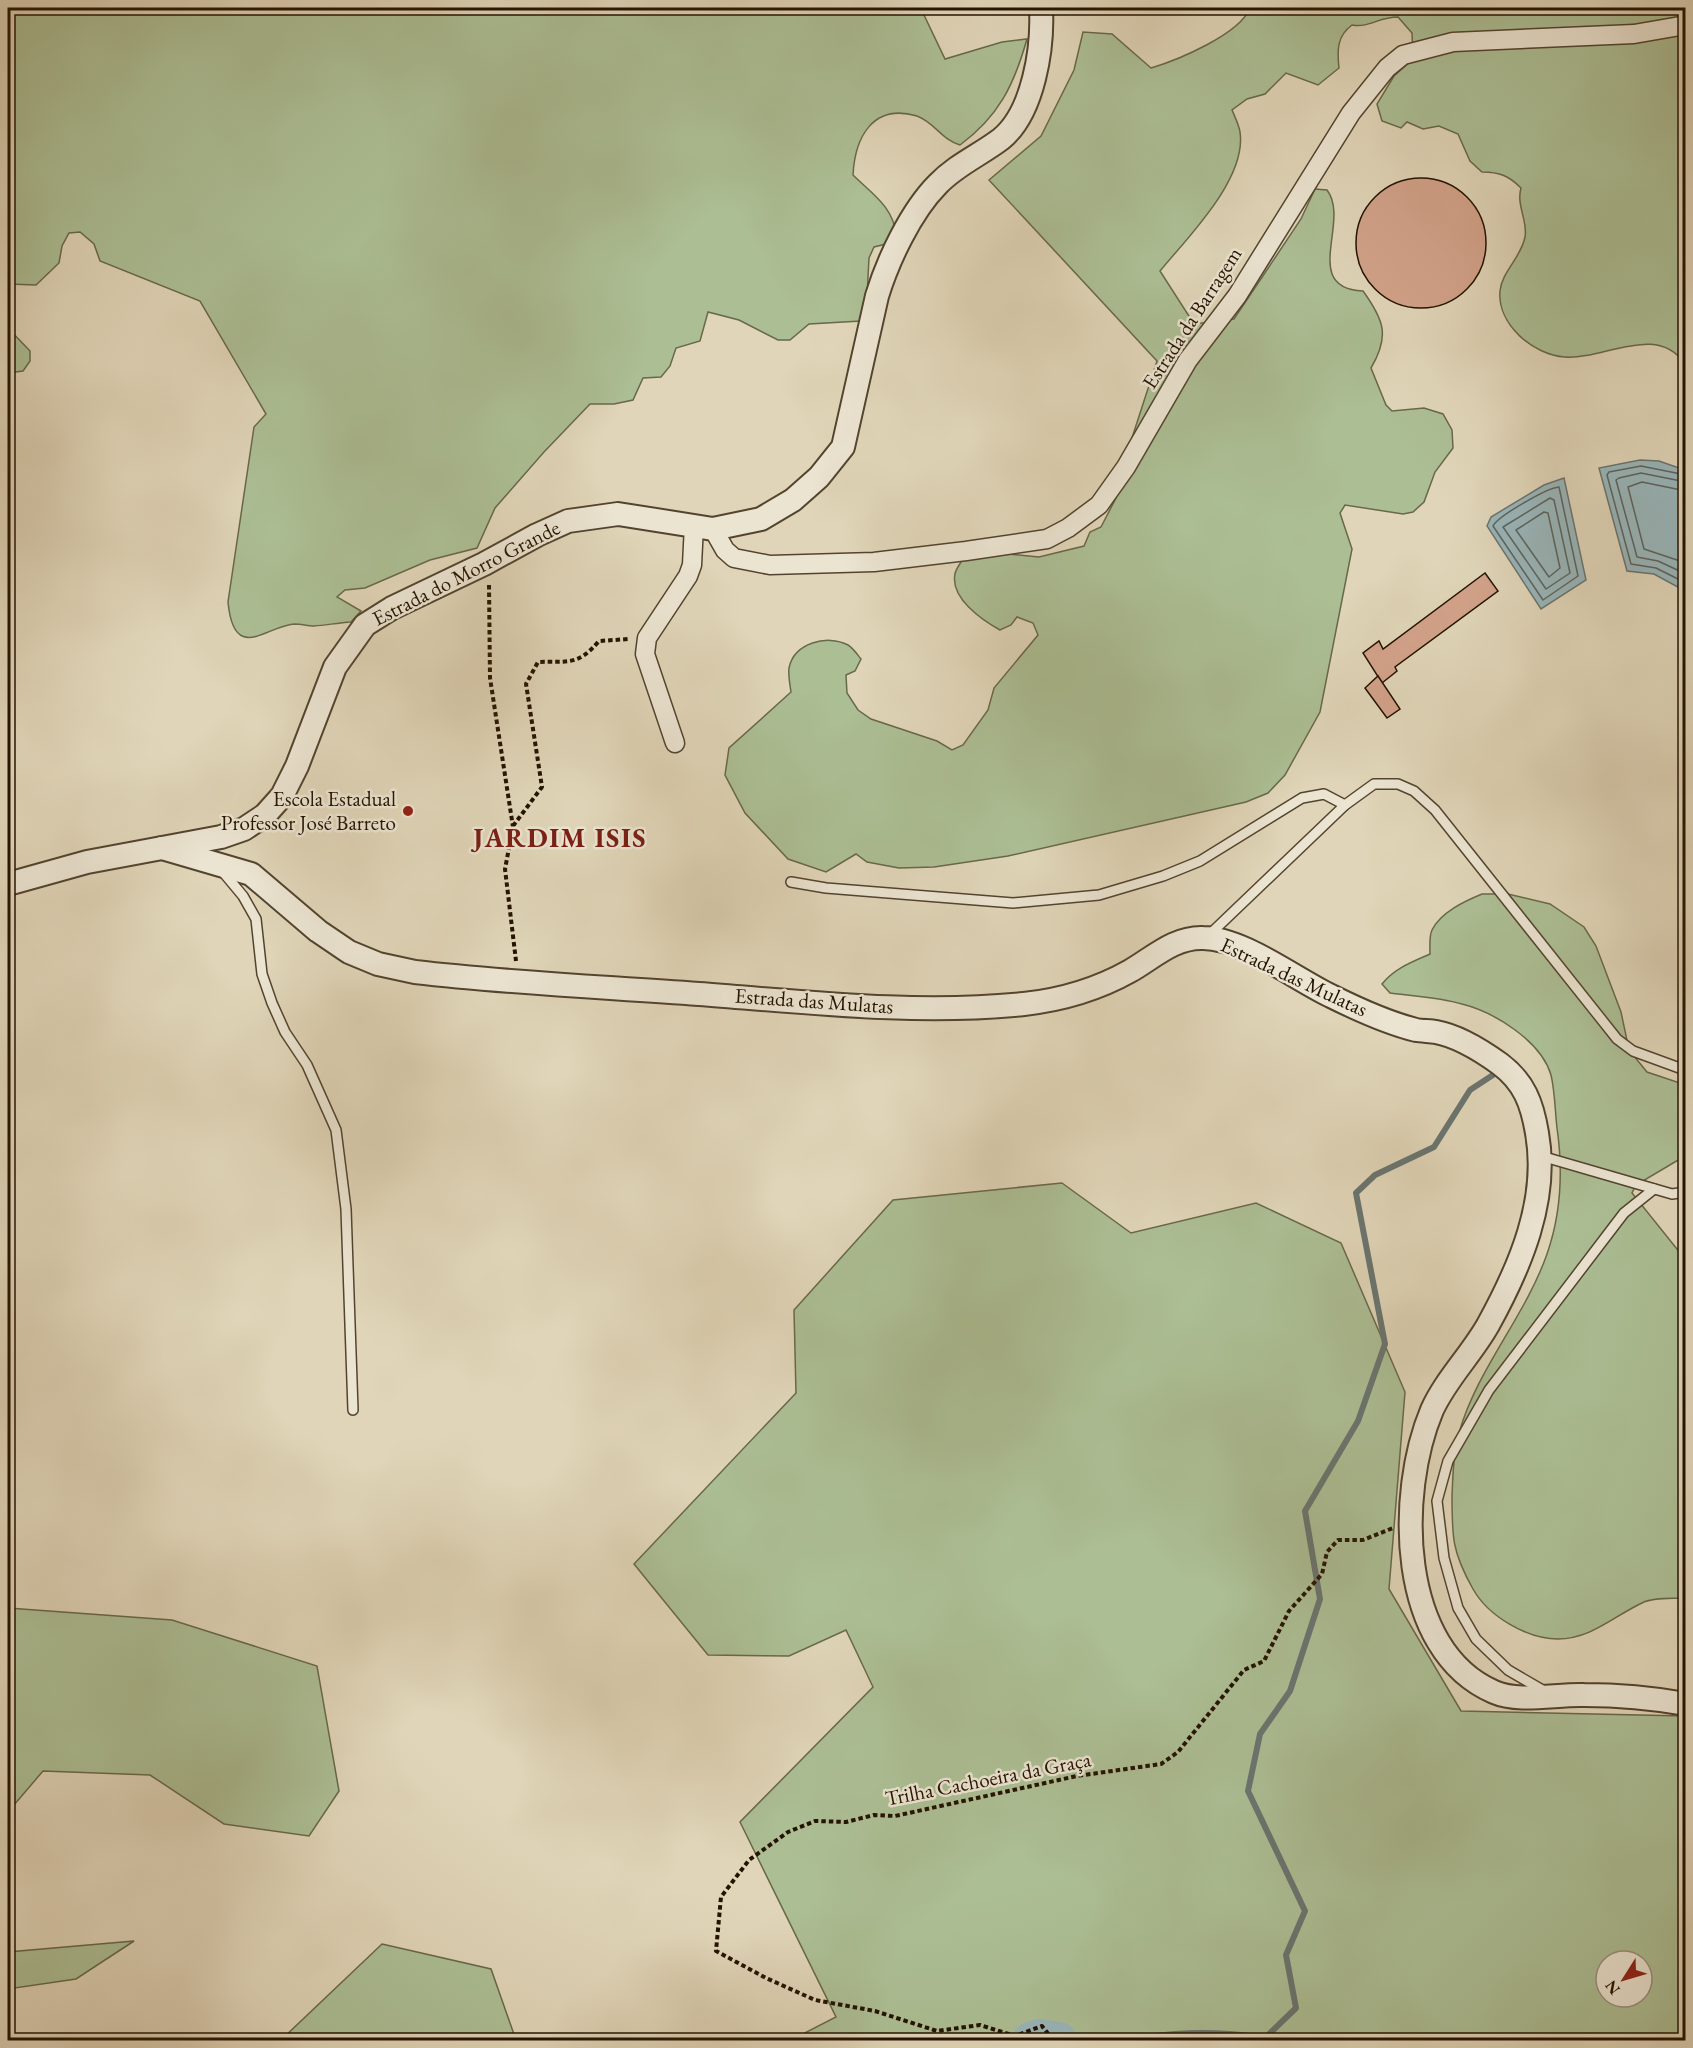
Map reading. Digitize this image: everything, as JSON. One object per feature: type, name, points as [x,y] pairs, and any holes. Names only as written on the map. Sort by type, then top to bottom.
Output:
[{"type":"street","name":"Estrada do Morro Grande","points":[[8,884],[87,862],[221,837],[244,829],[265,815],[282,796],[297,766],[335,667],[365,625],[392,608],[568,521],[618,514],[703,527],[761,519],[793,500],[835,461],[843,447],[869,326],[885,271],[925,199],[958,167],[1003,137],[1016,123],[1026,103],[1036,70],[1042,35],[1041,8]]},
{"type":"street","name":"Estrada da Barragem","points":[[703,527],[734,558],[746,562],[780,565],[874,562],[1022,544],[1047,538],[1068,528],[1099,505],[1126,467],[1188,360],[1237,296],[1351,113],[1387,68],[1403,55],[1453,42],[1634,34],[1686,25]]},
{"type":"street","points":[[675,743],[645,654],[647,638],[688,576],[703,527]]},
{"type":"street","name":"Estrada das Mulatas","points":[[162,848],[251,874],[318,931],[349,952],[378,963],[458,977],[804,1001],[965,1009],[1053,1001],[1128,972],[1162,950],[1188,939],[1206,937],[1248,952],[1297,975],[1327,995],[1417,1030],[1441,1033],[1494,1060],[1521,1083],[1532,1104],[1541,1156],[1540,1188],[1528,1239],[1510,1283],[1485,1331],[1435,1403],[1424,1430],[1411,1526],[1416,1590],[1426,1618],[1453,1665],[1479,1685],[1501,1695],[1587,1694],[1686,1704]]},
{"type":"lane","points":[[1206,937],[1346,805],[1374,784],[1398,784],[1414,791],[1434,810],[1617,1039],[1632,1051],[1685,1070]]},
{"type":"lane","points":[[792,882],[826,888],[1013,903],[1099,895],[1163,876],[1200,861],[1302,798],[1324,794],[1346,805]]},
{"type":"lane","points":[[218,866],[243,896],[256,919],[262,974],[272,1003],[285,1032],[307,1065],[336,1130],[346,1209],[353,1410]]},
{"type":"lane","points":[[1541,1156],[1624,1178],[1672,1194],[1686,1192]]},
{"type":"lane","points":[[1552,1695],[1508,1670],[1476,1639],[1458,1608],[1444,1558],[1437,1502],[1448,1461],[1489,1390],[1624,1213],[1654,1189]]},
{"type":"path","points":[[489,562],[490,678],[513,827],[505,869],[518,980]]},
{"type":"path","points":[[513,827],[542,787],[526,684],[538,662],[568,661],[586,657],[599,641],[647,638]]},
{"type":"path","name":"Trilha Cachoeira da Graça","points":[[1053,2040],[1042,2026],[1015,2036],[980,2025],[937,2031],[875,2011],[815,2000],[766,1978],[716,1951],[722,1897],[749,1860],[788,1832],[814,1821],[846,1822],[874,1815],[895,1816],[1077,1776],[1161,1764],[1178,1752],[1244,1670],[1264,1661],[1289,1611],[1322,1574],[1327,1552],[1338,1540],[1363,1540],[1386,1529],[1411,1526]]},
{"type":"green space","points":[[8,8],[464,8],[483,10],[490,8],[933,8],[924,15],[945,59],[1002,42],[1027,39],[1017,71],[995,111],[974,134],[960,145],[948,139],[923,119],[902,113],[889,114],[878,119],[869,126],[863,136],[858,148],[853,175],[886,208],[891,216],[896,235],[886,244],[874,247],[869,258],[866,316],[861,321],[809,324],[790,340],[778,340],[739,320],[708,312],[700,341],[676,348],[670,366],[661,377],[643,378],[633,400],[614,404],[590,404],[495,508],[477,548],[430,560],[365,588],[345,590],[337,597],[361,611],[351,622],[314,626],[295,624],[253,637],[244,637],[237,632],[231,621],[228,602],[254,427],[266,414],[200,301],[100,261],[94,244],[80,232],[69,233],[62,246],[59,263],[36,285],[8,284]]},
{"type":"green space","points":[[1250,8],[1685,8],[1685,364],[1673,352],[1660,346],[1645,344],[1565,357],[1541,350],[1519,336],[1504,315],[1500,291],[1504,277],[1520,251],[1525,237],[1520,201],[1521,188],[1504,175],[1482,172],[1470,161],[1458,134],[1439,126],[1423,129],[1407,122],[1401,128],[1382,121],[1377,104],[1394,76],[1413,59],[1412,33],[1398,17],[1364,25],[1352,25],[1343,34],[1339,44],[1339,68],[1318,85],[1286,73],[1265,94],[1247,99],[1232,110],[1240,132],[1240,150],[1234,169],[1213,207],[1160,271],[1194,324],[1234,319],[1301,219],[1315,189],[1327,190],[1333,203],[1334,218],[1330,266],[1334,278],[1344,287],[1363,291],[1380,320],[1381,347],[1371,368],[1386,405],[1392,411],[1424,408],[1443,414],[1452,430],[1453,448],[1435,472],[1424,502],[1413,512],[1403,514],[1345,505],[1340,513],[1352,549],[1320,712],[1285,775],[1268,793],[1246,802],[1008,856],[934,867],[899,868],[867,862],[856,854],[826,872],[788,859],[745,813],[725,775],[729,748],[791,692],[789,668],[797,652],[812,643],[821,641],[831,640],[848,645],[861,659],[855,671],[846,675],[847,693],[858,710],[871,719],[937,741],[952,750],[963,745],[988,710],[994,688],[1038,635],[1033,623],[1017,617],[1011,625],[1000,630],[977,614],[962,600],[957,591],[956,570],[964,557],[998,553],[1039,557],[1084,546],[1090,532],[1101,527],[1116,498],[1117,484],[1157,361],[989,180],[1041,136],[1074,70],[1083,32],[1112,34],[1151,68],[1207,45],[1234,27],[1244,18]]},
{"type":"green space","points":[[8,328],[30,351],[30,361],[23,371],[8,373]]},
{"type":"green space","points":[[1482,894],[1508,894],[1550,904],[1584,927],[1596,946],[1621,1012],[1629,1050],[1647,1072],[1683,1084],[1685,1089],[1685,1156],[1636,1185],[1632,1193],[1685,1259],[1685,1598],[1647,1601],[1592,1631],[1570,1638],[1546,1638],[1534,1635],[1498,1617],[1488,1608],[1473,1589],[1461,1565],[1452,1523],[1454,1456],[1467,1410],[1477,1387],[1538,1277],[1552,1239],[1558,1208],[1560,1160],[1551,1075],[1537,1051],[1527,1040],[1502,1021],[1475,1008],[1453,1002],[1390,993],[1382,984],[1398,970],[1430,954],[1430,935],[1441,918],[1454,908]]},
{"type":"green space","points":[[1062,1183],[1131,1233],[1256,1203],[1341,1243],[1405,1392],[1389,1589],[1461,1711],[1685,1716],[1685,2040],[791,2040],[836,2017],[740,1822],[873,1687],[846,1630],[789,1656],[708,1655],[634,1564],[796,1393],[794,1310],[893,1200]]},
{"type":"green space","points":[[8,1608],[172,1620],[317,1666],[339,1791],[309,1836],[224,1824],[150,1775],[43,1771],[8,1812]]},
{"type":"green space","points":[[134,1941],[76,1979],[8,1989],[8,1952]]},
{"type":"green space","points":[[382,1944],[491,1969],[516,2040],[281,2040]]},
{"type":"water","points":[[1640,460],[1659,461],[1685,470],[1685,591],[1654,574],[1627,571],[1599,468]]},
{"type":"water","points":[[1564,478],[1586,580],[1541,609],[1487,526],[1491,517],[1544,485]]},
{"type":"building","points":[[1421,178],[1446,183],[1467,197],[1481,218],[1486,243],[1481,268],[1467,289],[1446,303],[1421,308],[1396,303],[1375,289],[1361,268],[1356,243],[1361,218],[1375,197],[1396,183]]},
{"type":"building","points":[[1485,573],[1498,591],[1395,667],[1397,671],[1382,683],[1363,653],[1379,641],[1383,649]]},
{"type":"building","points":[[1378,676],[1400,709],[1387,718],[1365,688]]},
{"type":"waterway","points":[[1131,2040],[1198,2033],[1265,2038],[1296,2008],[1286,1955],[1305,1911],[1248,1791],[1260,1734],[1290,1691],[1320,1599],[1305,1511],[1358,1421],[1385,1344],[1356,1193],[1375,1175],[1434,1147],[1470,1090],[1499,1071]]},
{"type":"waterway","points":[[1030,2040],[1039,2037],[1059,2040]]},
{"type":"place","name":"Escola Estadual Professor José Barreto","points":[[408,811]]},
{"type":"district","name":"JARDIM ISIS","points":[[560,838]]}]
